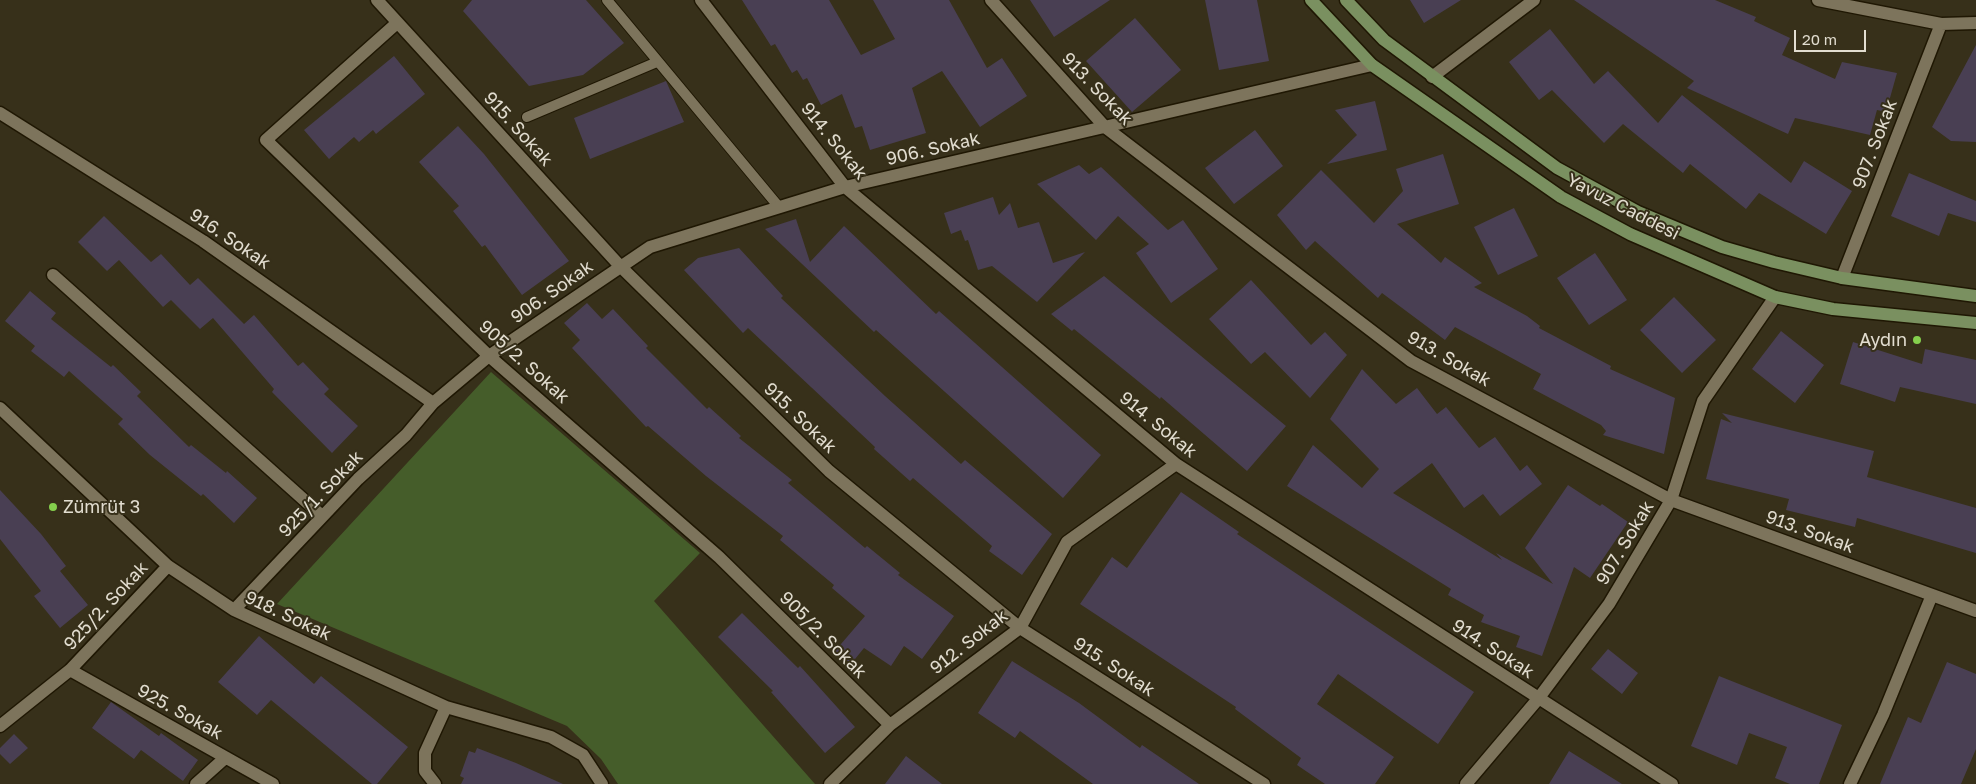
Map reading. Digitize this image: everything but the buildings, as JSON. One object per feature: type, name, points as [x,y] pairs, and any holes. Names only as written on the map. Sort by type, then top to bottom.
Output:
[{"type":"main road","name":"Yavuz Caddesi","points":[[1311,0],[1372,66],[1561,196],[1630,234],[1775,297],[1833,309],[1976,323]]},
{"type":"main road","name":"Yavuz Caddesi","points":[[1346,0],[1384,40],[1556,168],[1638,212],[1722,247],[1842,278],[1976,296]]},
{"type":"street","name":"915. Sokak","points":[[378,0],[620,266],[829,471],[1020,628],[1264,784]]},
{"type":"street","name":"914. Sokak","points":[[701,0],[845,187],[1176,464],[1672,784]]},
{"type":"street","name":"913. Sokak","points":[[991,0],[1105,127],[1411,361],[1671,500],[1976,611]]},
{"type":"street","points":[[1432,77],[1534,0]]},
{"type":"street","points":[[1818,0],[1941,24],[1976,22]]},
{"type":"street","name":"905/2. Sokak","points":[[397,23],[266,140],[489,356],[719,557],[890,725]]},
{"type":"street","name":"907. Sokak","points":[[1842,278],[1941,24]]},
{"type":"street","name":"906. Sokak","points":[[434,403],[489,356],[620,266],[650,248],[845,187],[1372,66]]},
{"type":"street","name":"916. Sokak","points":[[0,113],[203,241],[434,403]]},
{"type":"street","points":[[53,275],[322,516]]},
{"type":"street","name":"907. Sokak","points":[[1466,784],[1538,699],[1609,604],[1671,500],[1703,401],[1775,297]]},
{"type":"street","name":"925/1. Sokak","points":[[234,610],[322,516],[406,435],[434,403]]},
{"type":"street","name":"918. Sokak","points":[[0,408],[168,566],[234,610],[446,707],[551,737],[583,755],[602,784]]},
{"type":"street","name":"912. Sokak","points":[[833,782],[890,725],[1020,628],[1067,542],[1176,464]]},
{"type":"street","name":"925/2. Sokak","points":[[0,726],[70,670],[168,566]]},
{"type":"street","points":[[1850,784],[1883,715],[1932,595]]},
{"type":"street","name":"925. Sokak","points":[[70,670],[273,784]]},
{"type":"street","points":[[435,784],[425,771],[425,753],[446,707]]},
{"type":"street","points":[[196,784],[225,758]]},
{"type":"lane","points":[[607,0],[779,208]]},
{"type":"lane","points":[[527,117],[657,62]]},
{"type":"green space","points":[[491,372],[700,553],[654,601],[815,784],[618,784],[601,759],[567,726],[277,604]]},
{"type":"place","name":"Aydın","points":[[1917,340]]},
{"type":"place","name":"Zümrüt 3","points":[[53,507]]}]
